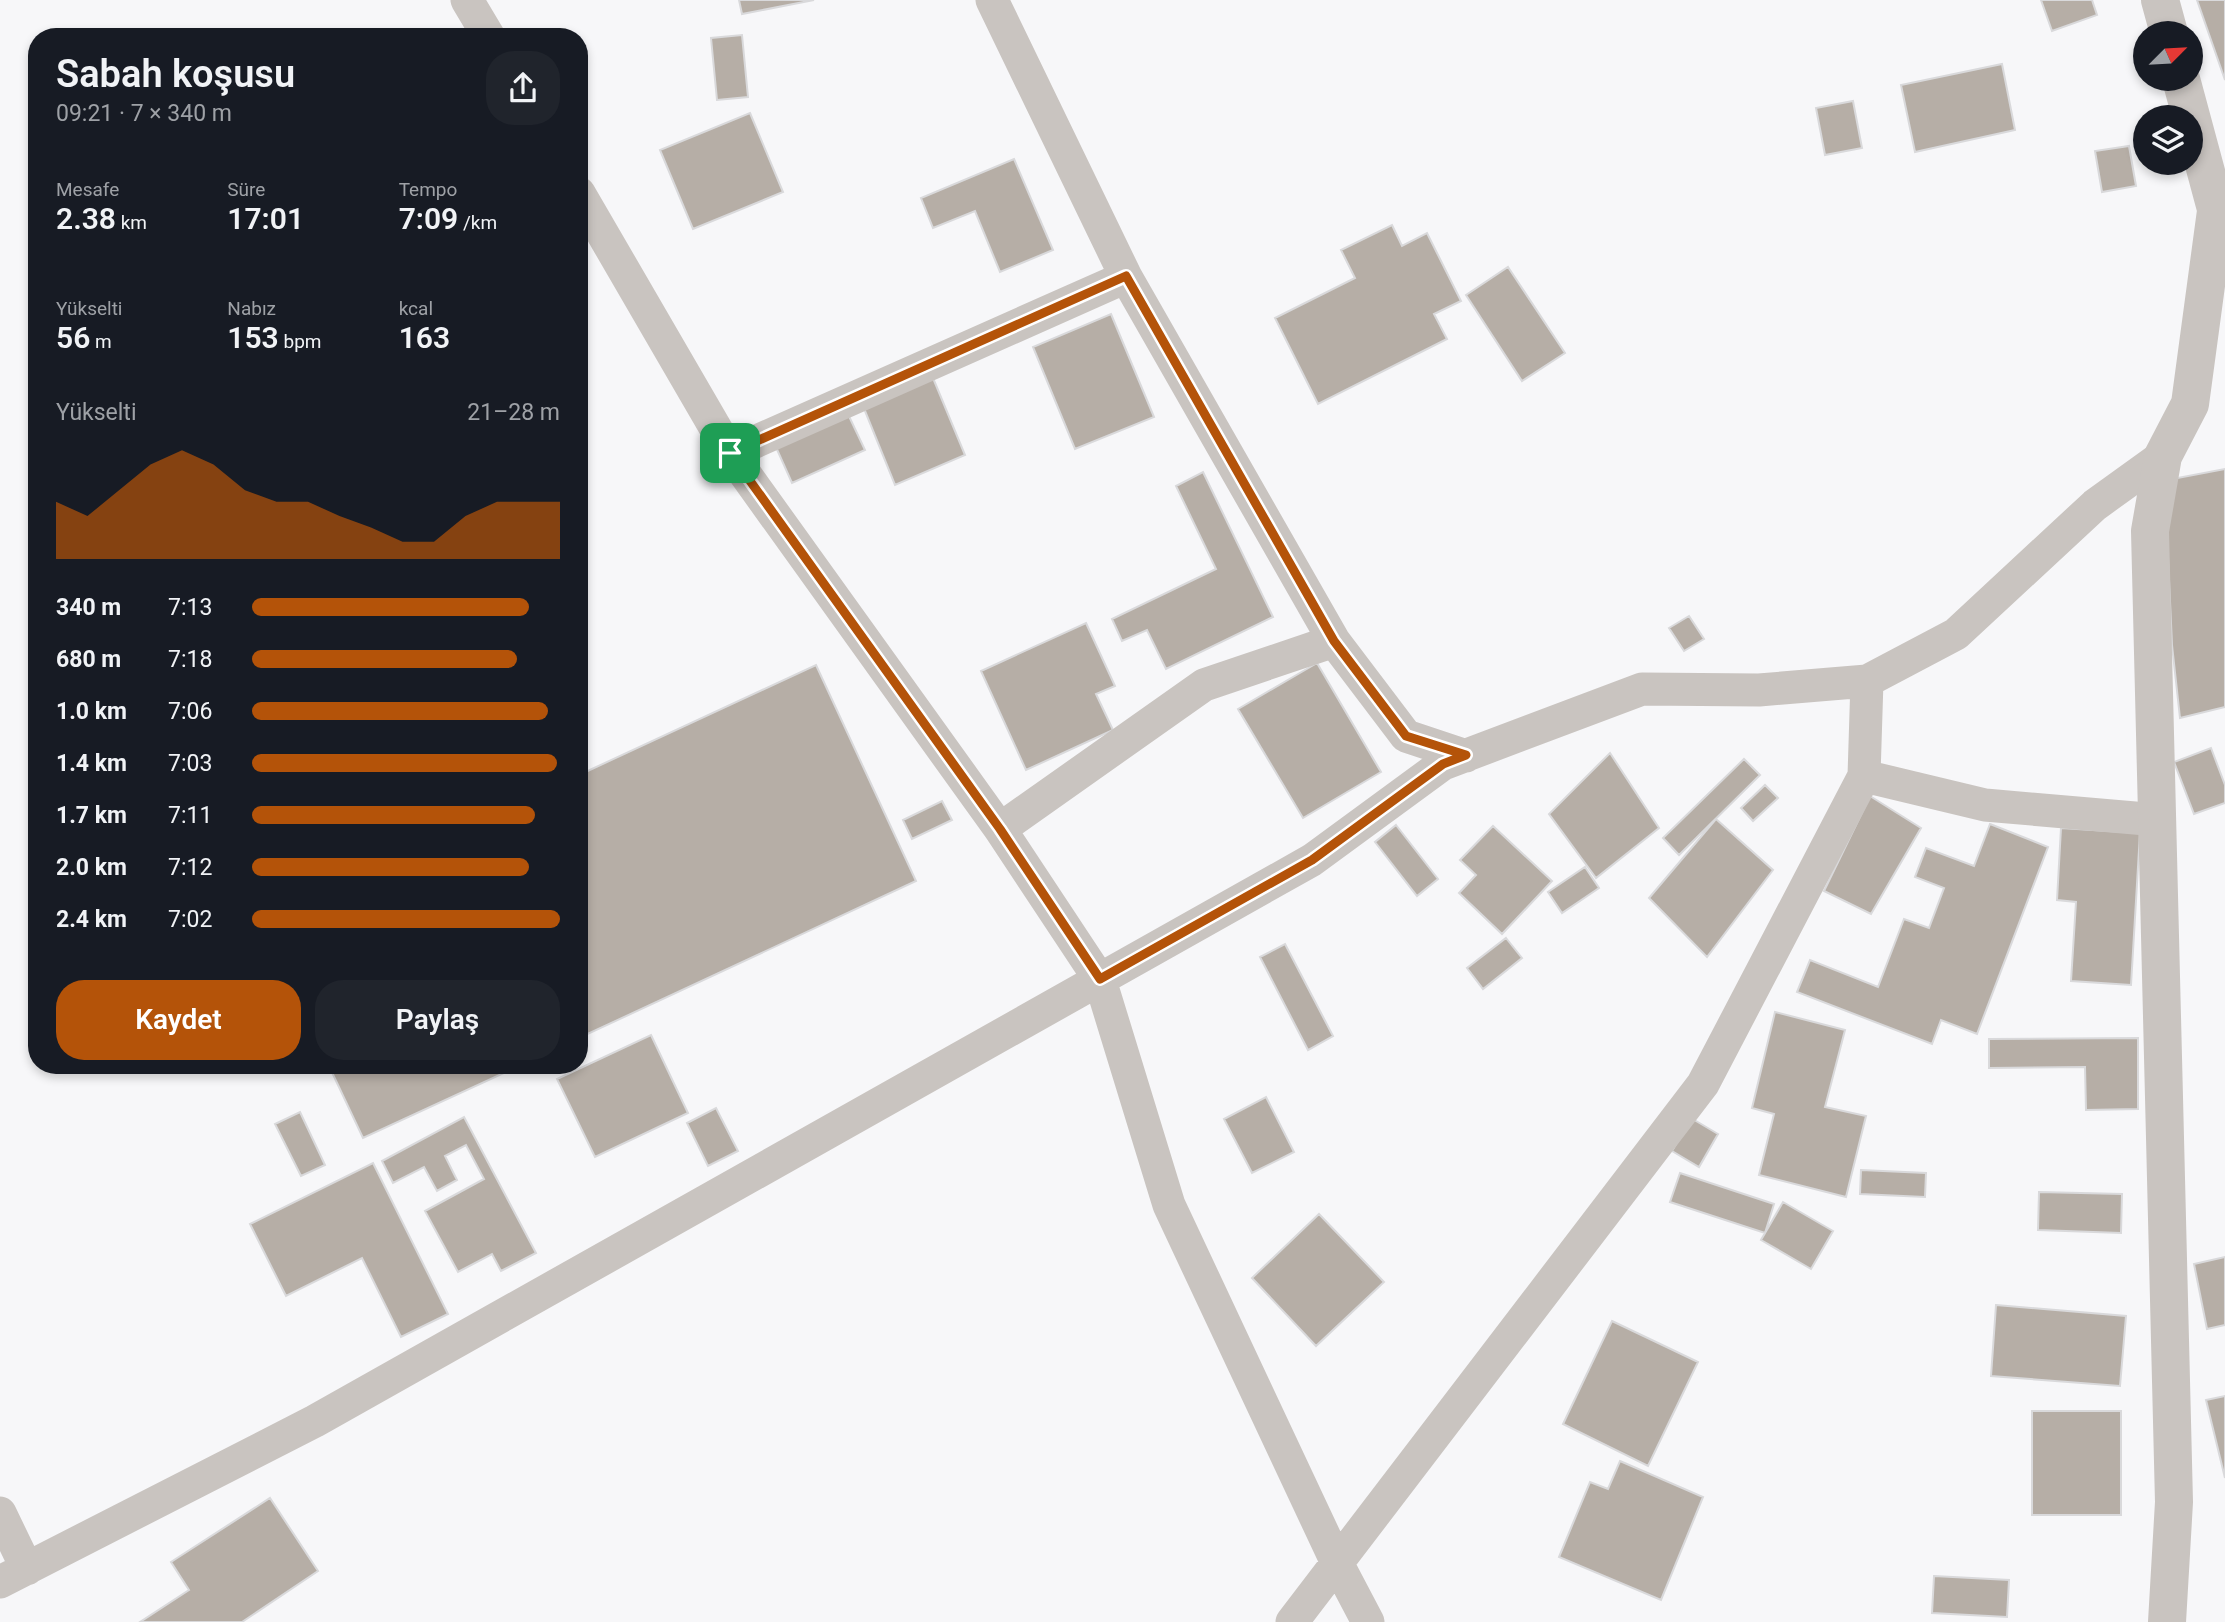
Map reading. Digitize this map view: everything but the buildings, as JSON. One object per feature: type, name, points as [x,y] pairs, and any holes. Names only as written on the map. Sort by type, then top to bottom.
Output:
[{"type":"street","points":[[467,0],[484,28]]},
{"type":"street","points":[[992,0],[1126,276],[1334,641],[1406,736],[1466,755]]},
{"type":"street","points":[[2160,0],[2166,21]]},
{"type":"street","points":[[2167,1622],[2174,1502],[2150,531],[2163,456],[2190,404],[2222,219],[2185,91]]},
{"type":"street","points":[[588,208],[730,453],[1000,829],[1100,979],[1169,1205],[1367,1622]]},
{"type":"street","points":[[730,453],[1126,276]]},
{"type":"street","points":[[0,1513],[13,1575],[315,1422],[1312,860],[1443,764],[1642,689],[1759,690],[1867,681],[1956,634],[2095,505],[2163,456]]},
{"type":"street","points":[[1000,829],[1204,685],[1334,641]]},
{"type":"street","points":[[1292,1622],[1703,1084],[1864,776],[1867,681]]},
{"type":"street","points":[[1864,776],[1985,805],[2158,820]]},
{"type":"route","points":[[1126,276],[1334,641],[1406,736],[1466,755],[1443,764],[1312,860],[1100,979],[1000,829],[730,453],[1126,276]]}]
